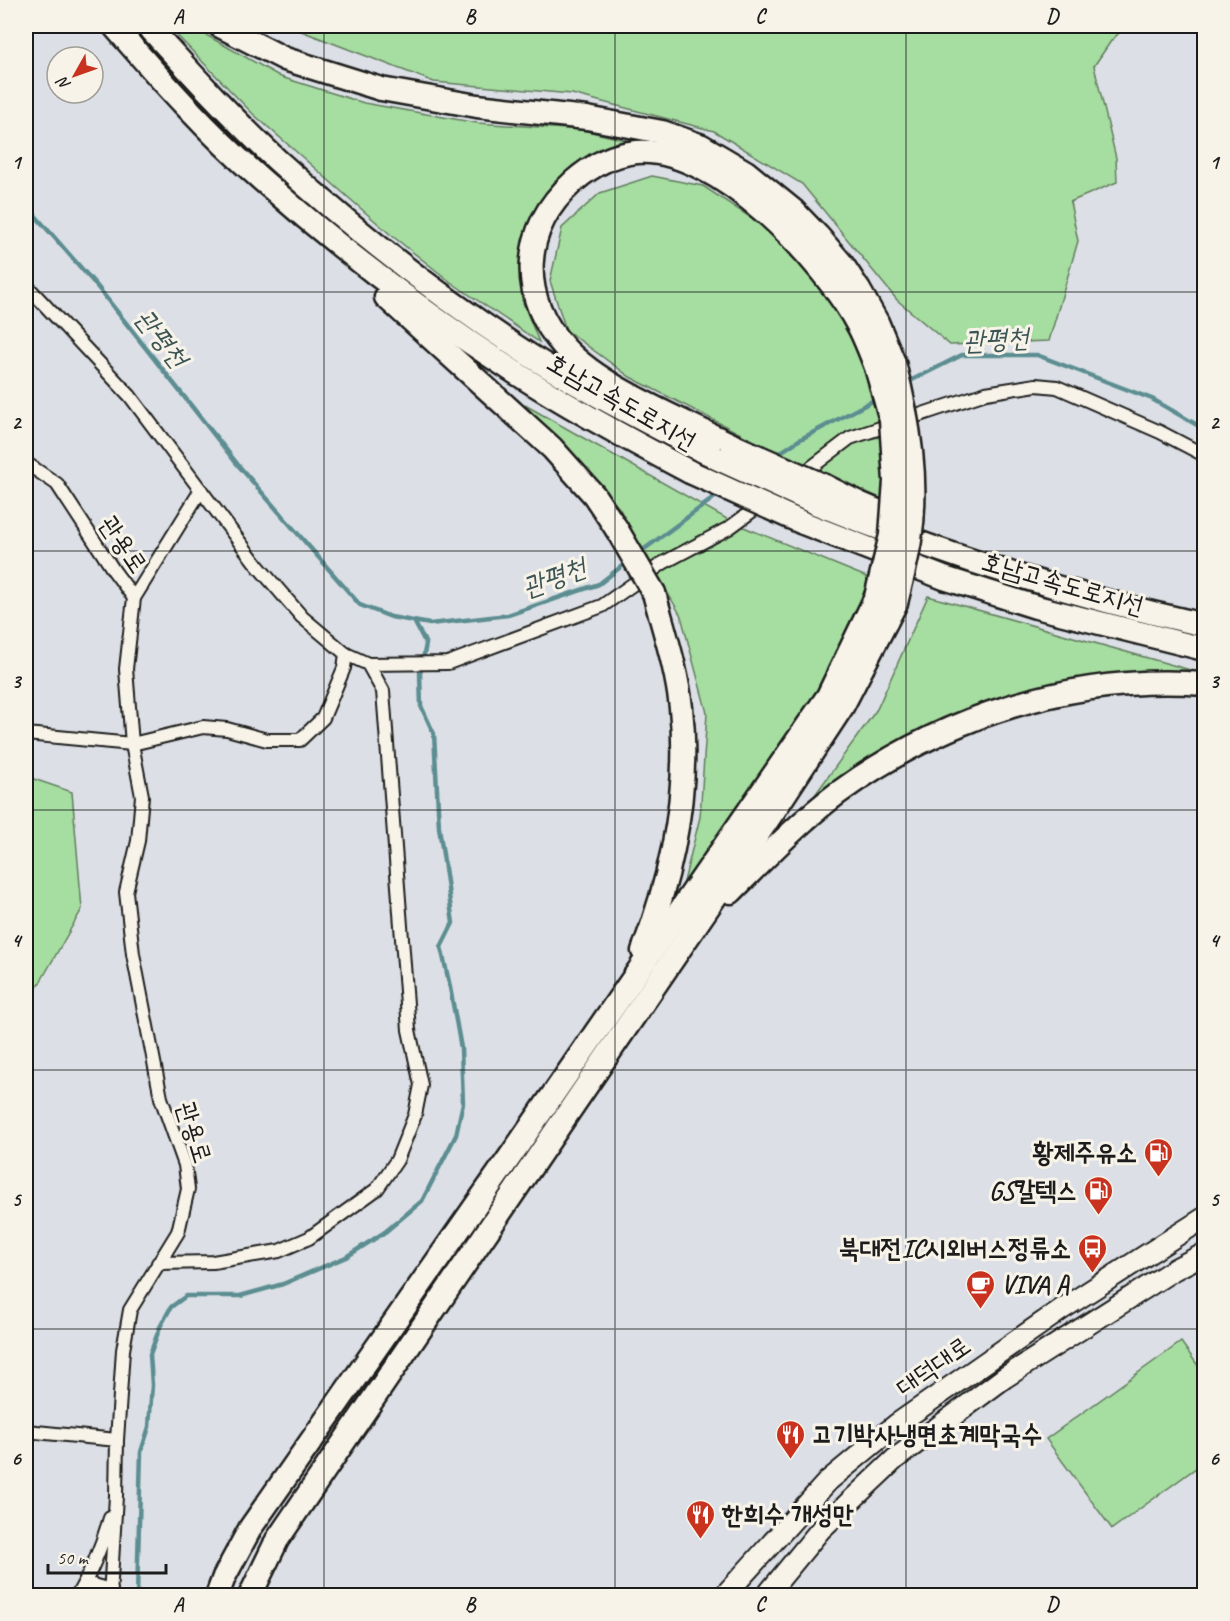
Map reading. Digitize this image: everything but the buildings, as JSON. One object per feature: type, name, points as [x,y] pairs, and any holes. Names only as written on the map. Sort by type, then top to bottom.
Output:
[{"type":"highway","name":"호남고속도로지선","points":[[114,26],[180,100],[260,179],[340,246],[423,309],[516,373],[613,431],[690,472],[803,523],[954,582],[1036,607],[1204,649]]},
{"type":"highway","name":"호남고속도로지선","points":[[148,26],[202,85],[278,160],[356,227],[433,288],[529,355],[630,414],[724,451],[820,494],[859,503],[976,551],[1002,572],[1204,625]]},
{"type":"highway","points":[[220,26],[285,59],[381,89],[477,106],[587,118],[662,132],[702,146],[746,172],[794,211],[842,264],[877,322],[885,365]]},
{"type":"highway","points":[[250,1596],[277,1540],[842,707],[910,539],[914,481],[908,415],[885,365],[824,276],[778,224],[733,188],[689,162],[655,153],[638,152],[598,163],[564,190],[544,218],[536,236],[531,276],[539,310],[550,329],[579,362],[724,451]]},
{"type":"highway","points":[[260,179],[356,270],[552,448],[594,495],[654,592],[681,707],[683,782],[671,858],[662,894],[639,960],[619,1000]]},
{"type":"highway","points":[[217,1596],[224,1577],[251,1527],[828,696],[886,600]]},
{"type":"highway","points":[[676,954],[717,907],[803,821],[837,794],[923,741],[979,716],[1038,698],[1091,688],[1137,684],[1182,682],[1204,684]]},
{"type":"main road","name":"대덕대로","points":[[724,1596],[828,1481],[897,1424],[1062,1309],[1204,1218]]},
{"type":"main road","name":"대덕대로","points":[[766,1596],[821,1529],[895,1459],[1004,1378],[1175,1269],[1204,1254]]},
{"type":"street","points":[[26,285],[130,396],[257,565],[302,617],[346,654],[368,664],[448,663],[602,606],[663,563],[729,528],[850,438],[986,393],[1036,385],[1057,387],[1160,432],[1204,455]]},
{"type":"street","name":"관용로","points":[[26,463],[57,484],[134,598],[126,669],[132,744],[142,796],[138,841],[126,892],[133,954],[161,1098],[185,1165],[188,1189],[178,1232],[130,1310],[123,1350],[110,1593]]},
{"type":"street","points":[[134,598],[201,490]]},
{"type":"street","points":[[26,734],[132,744],[203,727],[227,729],[267,740],[300,740],[323,718],[344,668],[346,654]]},
{"type":"street","points":[[158,1263],[213,1262],[279,1251],[309,1238],[377,1189],[397,1160],[415,1115],[421,1085],[410,1030],[383,691],[368,664]]},
{"type":"street","points":[[26,1431],[117,1440]]},
{"type":"street","points":[[76,1596],[85,1583],[104,1541],[116,1496]]},
{"type":"street","points":[[85,1583],[110,1593]]},
{"type":"green space","points":[[168,26],[190,26],[281,77],[364,103],[477,123],[582,130],[643,144],[581,167],[524,249],[522,300],[539,342],[452,283],[391,235],[252,113]]},
{"type":"green space","points":[[288,26],[1126,26],[1111,41],[1094,66],[1116,158],[1117,182],[1070,202],[1078,241],[1049,341],[950,345],[897,300],[802,184],[714,131],[572,94],[434,82]]},
{"type":"green space","points":[[652,176],[703,186],[765,227],[811,272],[842,315],[866,363],[881,423],[805,467],[630,377],[566,330],[550,281],[562,228],[600,193]]},
{"type":"green space","points":[[525,405],[734,523],[869,578],[848,635],[820,693],[679,902],[700,817],[707,713],[681,616],[619,508]]},
{"type":"green space","points":[[885,436],[889,512],[808,475],[853,442]]},
{"type":"green space","points":[[928,596],[1201,673],[1102,678],[999,698],[897,746],[812,799],[877,709]]},
{"type":"green space","points":[[28,777],[72,792],[82,909],[26,1007],[26,779]]},
{"type":"green space","points":[[1181,1342],[1204,1374],[1204,1462],[1112,1529],[1046,1439]]},
{"type":"waterway","name":"관평천","points":[[26,205],[96,285],[238,465],[360,605],[391,617],[430,624],[508,615],[599,584],[627,562]]},
{"type":"waterway","name":"관평천","points":[[906,383],[962,355],[1037,355],[1152,399],[1204,429]]},
{"type":"waterway","name":"관평천","points":[[775,456],[799,440],[878,398]]},
{"type":"waterway","name":"관평천","points":[[639,553],[719,494]]},
{"type":"waterway","points":[[137,1596],[141,1452],[149,1427],[152,1385],[150,1354],[160,1327],[171,1307],[186,1296],[240,1296],[283,1284],[346,1257],[385,1232],[422,1201],[456,1135],[463,1103],[461,1048],[441,947],[453,923],[439,827],[434,734],[421,706],[420,674],[426,644],[414,621]]},
{"type":"place","name":"황제주유소","points":[[1158,1178]]},
{"type":"place","name":"GS칼텍스","points":[[1098,1216]]},
{"type":"place","name":"북대전IC시외버스정류소","points":[[1092,1274]]},
{"type":"place","name":"VIVA A","points":[[980,1310]]},
{"type":"place","name":"고기박사냉면초계막국수","points":[[791,1460]]},
{"type":"place","name":"한희수 개성만","points":[[701,1540]]}]
